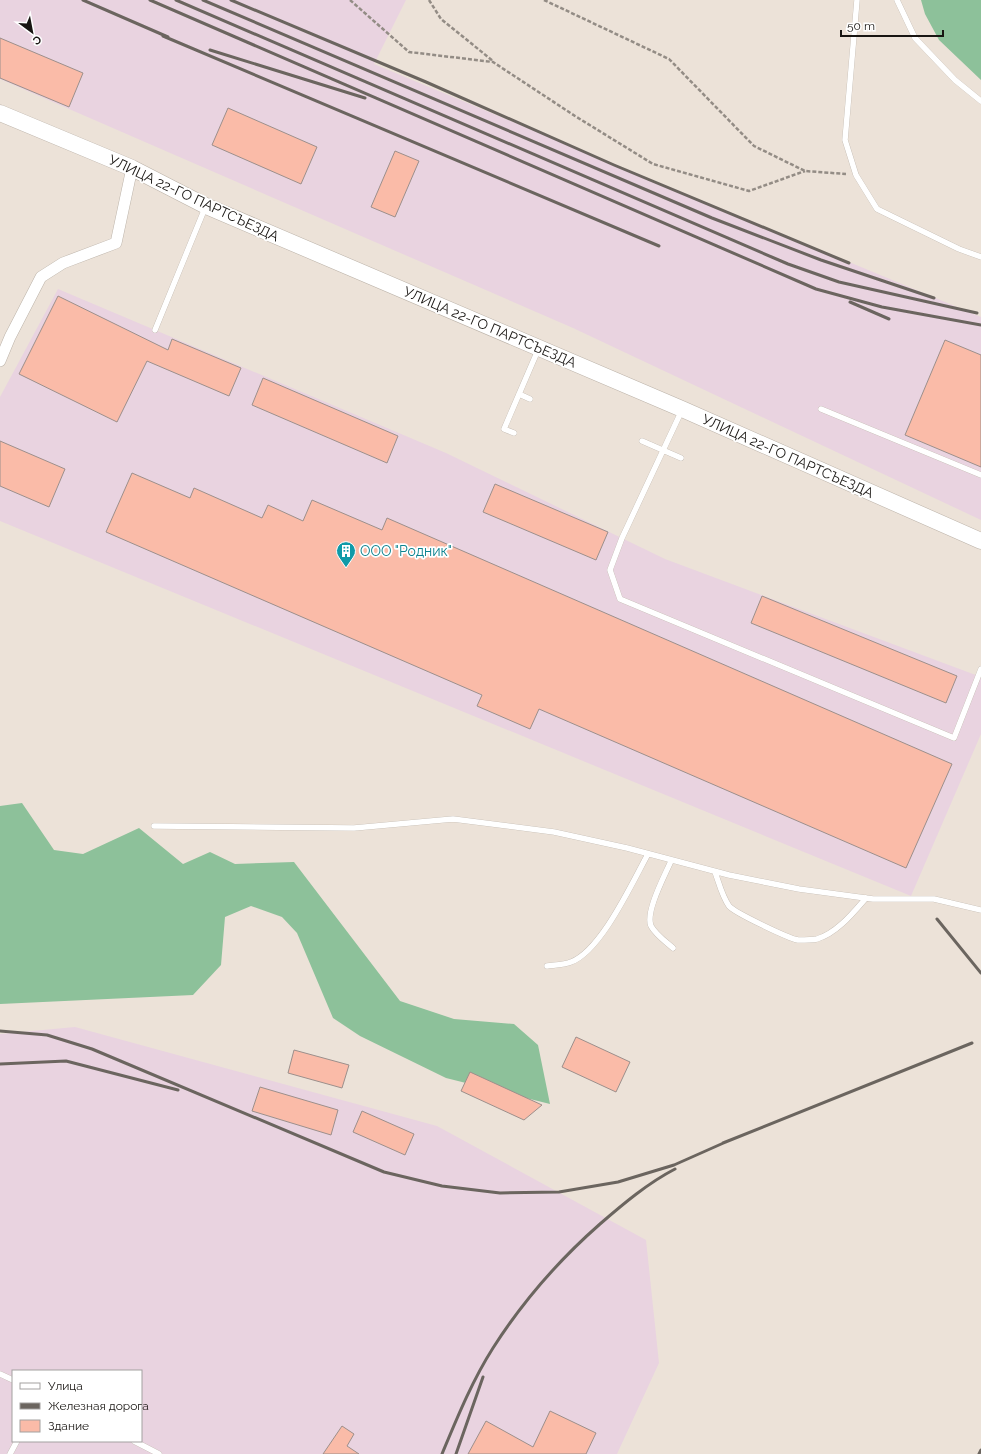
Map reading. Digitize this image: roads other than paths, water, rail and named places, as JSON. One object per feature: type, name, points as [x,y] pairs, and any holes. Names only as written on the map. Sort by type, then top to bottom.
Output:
[{"type":"street","name":"УЛИЦА 22-ГО ПАРТСЪЕЗДА","points":[[0,113],[132,168],[206,206],[682,409],[981,541]]},
{"type":"street","points":[[0,362],[10,337],[41,277],[63,263],[116,243],[132,168]]},
{"type":"lane","points":[[857,0],[844,140],[856,175],[877,209],[959,249],[981,256]]},
{"type":"lane","points":[[897,0],[915,38],[954,80],[981,102]]},
{"type":"lane","points":[[155,330],[206,206]]},
{"type":"lane","points":[[514,433],[504,429],[539,348]]},
{"type":"lane","points":[[519,394],[530,399]]},
{"type":"lane","points":[[682,409],[622,538],[610,570],[620,599],[954,738],[981,668]]},
{"type":"lane","points":[[821,409],[981,475]]},
{"type":"lane","points":[[642,441],[681,458]]},
{"type":"lane","points":[[154,826],[354,828],[453,819],[554,832],[648,854],[715,872],[799,889],[866,898],[934,899],[981,910]]},
{"type":"lane","points":[[547,966],[570,963],[586,954],[598,940],[648,854]]},
{"type":"lane","points":[[671,861],[649,914],[650,924],[656,933],[673,948]]},
{"type":"lane","points":[[715,872],[722,893],[729,906],[738,914],[798,940],[817,939],[832,931],[846,921],[866,898]]},
{"type":"lane","points":[[0,1374],[12,1380]]},
{"type":"lane","points":[[10,1454],[16,1442]]},
{"type":"lane","points":[[136,1442],[159,1454]]},
{"type":"railway","points":[[83,0],[168,37]]},
{"type":"railway","points":[[150,0],[816,289],[882,307],[981,325]]},
{"type":"railway","points":[[176,0],[788,264],[839,282],[977,313]]},
{"type":"railway","points":[[203,0],[712,218],[821,260],[934,298]]},
{"type":"railway","points":[[231,0],[426,82],[614,165],[849,263]]},
{"type":"railway","points":[[163,36],[659,246]]},
{"type":"railway","points":[[210,50],[365,98]]},
{"type":"railway","points":[[850,302],[889,319]]},
{"type":"railway","points":[[937,919],[981,973]]},
{"type":"railway","points":[[0,1031],[47,1035],[92,1049],[384,1172],[442,1186],[500,1193],[559,1192],[618,1182],[674,1165],[728,1141]]},
{"type":"railway","points":[[723,1143],[972,1043]]},
{"type":"railway","points":[[0,1064],[66,1061],[178,1090]]},
{"type":"railway","points":[[442,1454],[478,1373],[493,1348],[542,1282],[570,1252],[600,1224],[645,1187],[675,1169]]},
{"type":"railway","points":[[456,1454],[483,1377]]},
{"type":"railway","points":[[979,1454],[981,1450]]},
{"type":"place","name":"ООО \"Родник\"","points":[[346,568]]}]
